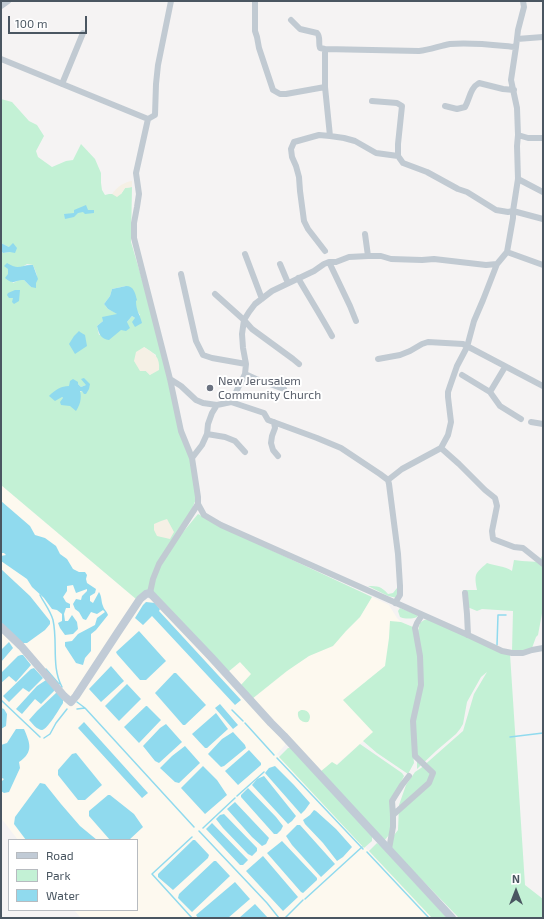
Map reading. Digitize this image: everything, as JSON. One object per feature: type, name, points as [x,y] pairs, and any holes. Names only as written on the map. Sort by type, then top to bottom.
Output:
[{"type":"street","points":[[1,6],[8,1]]},
{"type":"street","points":[[171,1],[158,65],[155,115],[148,119],[136,173],[138,194],[134,222],[134,238],[170,379],[181,432],[192,458],[198,504],[204,515],[221,525],[502,651],[524,653],[543,648]]},
{"type":"street","points":[[255,1],[255,31],[259,48],[274,90],[280,94],[286,94],[325,87]]},
{"type":"street","points":[[388,480],[402,469],[441,448],[448,434],[451,422],[448,392],[457,366],[467,347],[474,321],[497,264],[508,252],[518,180],[518,108],[511,80],[518,30],[524,7],[523,1]]},
{"type":"street","points":[[290,20],[300,29],[317,33],[319,36],[320,48],[325,49],[419,51],[430,50],[449,44],[516,48]]},
{"type":"street","points":[[62,84],[83,33]]},
{"type":"street","points":[[517,39],[543,38]]},
{"type":"street","points":[[325,49],[325,87],[330,136]]},
{"type":"street","points":[[1,59],[148,119]]},
{"type":"street","points":[[445,106],[457,109],[466,107],[472,88],[479,83],[514,90]]},
{"type":"street","points":[[372,101],[397,103],[402,106],[398,156],[403,163],[427,172],[458,189],[467,192],[496,210],[508,212],[513,211],[543,219]]},
{"type":"street","points":[[324,251],[304,221],[299,176],[292,157],[291,149],[294,142],[320,135],[330,136],[355,141],[376,153],[398,156]]},
{"type":"street","points":[[518,135],[528,138],[543,138]]},
{"type":"street","points":[[518,180],[543,192]]},
{"type":"street","points":[[365,234],[368,256]]},
{"type":"street","points":[[508,252],[543,264]]},
{"type":"street","points":[[245,254],[262,299]]},
{"type":"street","points":[[231,402],[245,374],[246,364],[242,334],[244,320],[255,304],[272,291],[314,271],[324,264],[336,262],[349,257],[381,256],[390,259],[434,259],[486,265],[497,264]]},
{"type":"street","points":[[329,262],[356,321]]},
{"type":"street","points":[[280,264],[288,283]]},
{"type":"street","points":[[180,274],[196,341],[203,355],[246,364]]},
{"type":"street","points":[[298,278],[332,336]]},
{"type":"street","points":[[215,294],[252,329],[299,364]]},
{"type":"street","points":[[378,359],[400,355],[428,342],[463,344],[543,386]]},
{"type":"street","points":[[490,392],[505,367]]},
{"type":"street","points":[[245,374],[284,389]]},
{"type":"street","points":[[462,375],[490,392],[500,406],[521,419]]},
{"type":"street","points":[[170,379],[181,386],[196,400],[203,403],[217,405],[231,402],[264,413],[268,420],[341,448],[388,480],[390,484],[398,554],[400,586],[400,595],[395,603]]},
{"type":"street","points":[[192,458],[202,445],[207,434],[208,424],[212,413],[217,405]]},
{"type":"street","points":[[274,422],[275,428],[271,443],[278,456]]},
{"type":"street","points":[[531,422],[543,424]]},
{"type":"street","points":[[207,434],[225,437],[235,441],[245,452]]},
{"type":"street","points":[[441,448],[495,498],[497,506],[492,531],[493,539],[514,547],[523,548],[543,564]]},
{"type":"street","points":[[150,593],[153,579],[159,564],[198,504]]},
{"type":"street","points":[[1,627],[23,648],[64,696],[71,702],[140,599],[146,594],[150,593]]},
{"type":"street","points":[[150,593],[452,918]]},
{"type":"street","points":[[465,593],[468,635]]},
{"type":"street","points":[[393,814],[429,783],[433,773],[415,756],[413,720],[421,686],[420,656],[415,628],[422,615]]},
{"type":"street","points":[[389,849],[393,827],[392,801],[409,776]]},
{"type":"shaded area","points":[[1,485],[136,599],[153,599],[286,743],[277,754],[432,918],[81,918],[75,911],[138,911],[138,839],[17,839],[1,818]]},
{"type":"shaded area","points":[[372,597],[389,605],[401,622],[413,627],[385,666],[344,700],[374,732],[336,765],[320,772],[293,743],[281,727],[252,699],[286,671],[335,642],[360,617]]},
{"type":"shaded area","points":[[240,662],[252,675],[240,686],[228,672]]},
{"type":"green space","points":[[1,99],[12,102],[29,121],[37,125],[44,136],[36,151],[38,157],[52,167],[66,161],[73,160],[81,144],[95,159],[101,173],[102,190],[105,195],[121,194],[125,188],[132,187],[131,242],[154,320],[190,459],[196,499],[190,514],[169,548],[149,589],[136,599],[1,485],[1,251],[3,253],[10,252],[9,247],[1,243]],"holes":[[[27,264],[33,265],[37,279],[31,287],[24,280],[19,280],[13,283],[8,274],[8,269],[12,267],[22,267]],[[126,286],[136,301],[136,309],[140,315],[135,318],[132,316],[127,322],[99,335],[97,326],[103,321],[118,314],[108,309],[104,304],[110,296],[112,289]],[[144,347],[156,355],[150,375],[146,371]],[[78,384],[81,387],[86,385],[82,391],[63,398],[62,397],[69,386]]]},
{"type":"green space","points":[[198,514],[228,530],[372,597],[360,617],[333,646],[309,656],[287,671],[252,699],[240,686],[251,674],[240,662],[228,672],[152,591],[159,567],[179,537]]},
{"type":"green space","points":[[542,556],[543,608],[538,635],[532,648],[512,651],[513,611],[482,609],[477,611],[465,606],[463,590],[477,590],[476,574],[487,563],[512,571],[514,560],[539,562]]},
{"type":"green space","points":[[368,586],[379,587],[388,594],[393,593],[397,588],[397,598],[388,596]]},
{"type":"green space","points":[[400,608],[418,615],[417,617],[411,618],[400,617],[398,611]]},
{"type":"green space","points":[[430,619],[510,654],[525,885],[543,899],[543,918],[459,918],[387,844],[398,830],[399,805],[406,785],[415,772],[463,731],[474,694],[487,672],[481,677],[467,702],[463,724],[460,729],[417,769],[414,721],[423,685],[418,631],[420,623],[424,620]]},
{"type":"green space","points":[[390,621],[401,622],[413,627],[418,651],[420,686],[412,740],[414,763],[408,774],[377,753],[363,741],[373,732],[343,700],[385,666]]},
{"type":"green space","points":[[301,710],[309,713],[310,717],[308,722],[304,722],[299,719],[298,712]]},
{"type":"green space","points":[[360,744],[402,773],[404,776],[398,788],[394,806],[394,829],[384,841],[320,772],[332,762],[337,765]]},
{"type":"green space","points":[[288,748],[291,748],[372,835],[372,841],[364,848],[279,757]]},
{"type":"green space","points":[[377,843],[447,918],[432,918],[369,851]]},
{"type":"sand","points":[[132,181],[132,187],[125,188],[117,197],[112,194],[121,185]]},
{"type":"sand","points":[[144,347],[156,356],[159,362],[159,370],[150,375],[146,371],[140,371],[134,361],[136,352]]},
{"type":"sand","points":[[167,519],[174,532],[170,539],[157,536],[154,530],[154,524]]},
{"type":"water","points":[[86,205],[88,210],[94,210],[94,213],[78,213],[74,217],[65,219],[64,214],[74,213],[74,210]]},
{"type":"water","points":[[1,243],[9,247],[13,243],[17,248],[15,253],[3,253],[1,251]]},
{"type":"water","points":[[7,263],[15,267],[33,265],[38,279],[36,288],[31,287],[24,280],[13,282],[5,278],[8,274],[8,269],[4,266]]},
{"type":"water","points":[[126,286],[131,287],[135,292],[137,307],[142,323],[135,327],[132,322],[135,318],[132,316],[127,322],[130,328],[126,331],[121,330],[109,340],[104,339],[101,336],[97,326],[103,321],[102,317],[117,314],[108,309],[104,304],[110,296],[112,289]]},
{"type":"water","points":[[15,290],[20,290],[19,301],[14,304],[12,302],[13,298],[9,298],[7,295]]},
{"type":"water","points":[[79,331],[85,335],[87,346],[75,354],[69,344]]},
{"type":"water","points":[[84,378],[90,384],[89,389],[86,394],[80,391],[81,396],[79,406],[76,411],[70,406],[61,405],[60,402],[63,398],[62,397],[55,401],[49,396],[58,389],[69,386],[70,381],[73,379],[78,382],[81,387],[86,385],[81,379]]},
{"type":"water","points":[[1,501],[30,526],[35,535],[45,538],[56,546],[60,554],[67,559],[73,569],[79,572],[85,572],[87,575],[87,583],[96,589],[95,593],[90,596],[90,601],[93,603],[99,592],[100,594],[103,607],[108,615],[91,634],[91,651],[85,658],[83,665],[76,663],[65,646],[65,642],[72,641],[78,634],[95,625],[97,618],[105,612],[103,610],[97,614],[91,612],[86,620],[83,619],[73,604],[76,599],[81,600],[87,589],[76,593],[73,585],[67,586],[67,591],[63,597],[66,602],[70,604],[70,608],[66,608],[64,614],[65,621],[68,621],[72,615],[77,622],[78,629],[73,634],[65,635],[58,623],[62,621],[62,614],[57,610],[52,609],[44,598],[32,587],[27,579],[1,561],[1,556],[6,555],[1,553]]},
{"type":"water","points":[[1,569],[30,596],[50,621],[50,624],[45,630],[27,643],[22,643],[1,625]]},
{"type":"water","points":[[146,602],[155,603],[160,609],[159,611],[241,700],[235,705],[152,616],[143,625],[135,618]]},
{"type":"water","points":[[139,631],[166,661],[146,680],[140,680],[116,652]]},
{"type":"water","points":[[9,642],[13,648],[1,662],[1,650]]},
{"type":"water","points":[[23,655],[31,665],[16,682],[9,676],[1,683],[1,673],[18,656]]},
{"type":"water","points":[[111,666],[124,681],[101,702],[89,689]]},
{"type":"water","points":[[34,668],[43,678],[29,692],[23,688],[9,702],[3,696],[31,669]]},
{"type":"water","points":[[174,673],[176,673],[206,705],[185,725],[183,725],[155,693]]},
{"type":"water","points":[[46,680],[54,691],[41,704],[35,699],[22,714],[16,709],[37,686]]},
{"type":"water","points":[[127,684],[141,699],[119,721],[105,706]]},
{"type":"water","points":[[57,692],[63,700],[63,703],[47,726],[42,730],[38,729],[29,720]]},
{"type":"water","points":[[220,704],[238,725],[233,729],[215,708]]},
{"type":"water","points":[[146,706],[161,720],[139,743],[124,727]]},
{"type":"water","points":[[1,708],[4,709],[7,714],[6,726],[1,729]]},
{"type":"water","points":[[216,713],[228,729],[207,748],[205,748],[192,734]]},
{"type":"water","points":[[84,722],[148,793],[142,798],[78,728]]},
{"type":"water","points":[[166,724],[182,742],[159,763],[155,761],[143,746],[160,728]]},
{"type":"water","points":[[16,729],[24,729],[29,743],[29,751],[27,755],[19,762],[20,768],[9,792],[4,793],[1,791],[1,782],[4,779],[1,779],[1,745],[7,743]]},
{"type":"water","points":[[233,732],[246,748],[221,767],[208,754],[222,739]]},
{"type":"water","points":[[185,746],[200,763],[179,783],[175,782],[160,768]]},
{"type":"water","points":[[249,750],[261,763],[261,765],[238,785],[225,771]]},
{"type":"water","points":[[76,753],[102,785],[85,800],[78,800],[58,775],[58,770],[72,754]]},
{"type":"water","points":[[203,766],[217,780],[227,795],[205,814],[181,788]]},
{"type":"water","points":[[275,766],[310,803],[301,814],[265,773],[269,768]]},
{"type":"water","points":[[264,776],[296,816],[288,824],[252,785],[257,779]]},
{"type":"water","points":[[40,783],[45,784],[80,826],[96,839],[25,839],[14,824],[15,817]]},
{"type":"water","points":[[248,788],[283,826],[277,834],[274,834],[241,797],[241,795]]},
{"type":"water","points":[[108,795],[110,795],[134,814],[143,827],[130,839],[109,839],[89,816],[89,811]]},
{"type":"water","points":[[235,802],[269,838],[266,844],[262,846],[227,809]]},
{"type":"water","points":[[314,810],[336,829],[352,847],[337,861],[303,820]]},
{"type":"water","points":[[224,814],[257,848],[257,851],[252,856],[248,854],[216,819],[220,815]]},
{"type":"water","points":[[212,823],[248,860],[243,865],[240,865],[206,829]]},
{"type":"water","points":[[297,825],[300,825],[335,864],[321,877],[292,845],[286,836]]},
{"type":"water","points":[[193,840],[195,840],[209,855],[208,858],[173,890],[158,877],[158,874]]},
{"type":"water","points":[[282,841],[317,878],[317,880],[303,893],[267,853]]},
{"type":"water","points":[[263,856],[298,897],[283,911],[246,871]]},
{"type":"water","points":[[214,861],[216,861],[230,876],[192,912],[178,898],[179,894]]},
{"type":"water","points":[[235,882],[250,899],[228,918],[198,918],[196,915]]},
{"type":"water","points":[[255,904],[268,918],[239,918]]},
{"type":"waterway","points":[[40,595],[53,620],[57,671],[62,687]]},
{"type":"waterway","points":[[497,645],[498,615],[506,615]]},
{"type":"waterway","points":[[46,669],[59,684]]},
{"type":"waterway","points":[[1,700],[40,737]]},
{"type":"waterway","points":[[77,702],[85,708],[194,827]]},
{"type":"waterway","points":[[77,709],[85,708]]},
{"type":"waterway","points":[[44,738],[50,734],[56,723],[67,709]]},
{"type":"waterway","points":[[232,710],[243,721]]},
{"type":"waterway","points":[[245,723],[274,755]]},
{"type":"waterway","points":[[510,737],[543,733]]},
{"type":"waterway","points":[[277,758],[363,849]]},
{"type":"waterway","points":[[237,796],[264,772]]},
{"type":"waterway","points":[[203,828],[235,798]]},
{"type":"waterway","points":[[199,831],[267,903],[279,918]]},
{"type":"waterway","points":[[192,837],[152,874],[192,918]]},
{"type":"waterway","points":[[305,899],[362,847]]},
{"type":"waterway","points":[[367,852],[429,918]]},
{"type":"waterway","points":[[285,918],[303,900]]},
{"type":"place","name":"New Jerusalem Community Church","points":[[210,388]]}]
